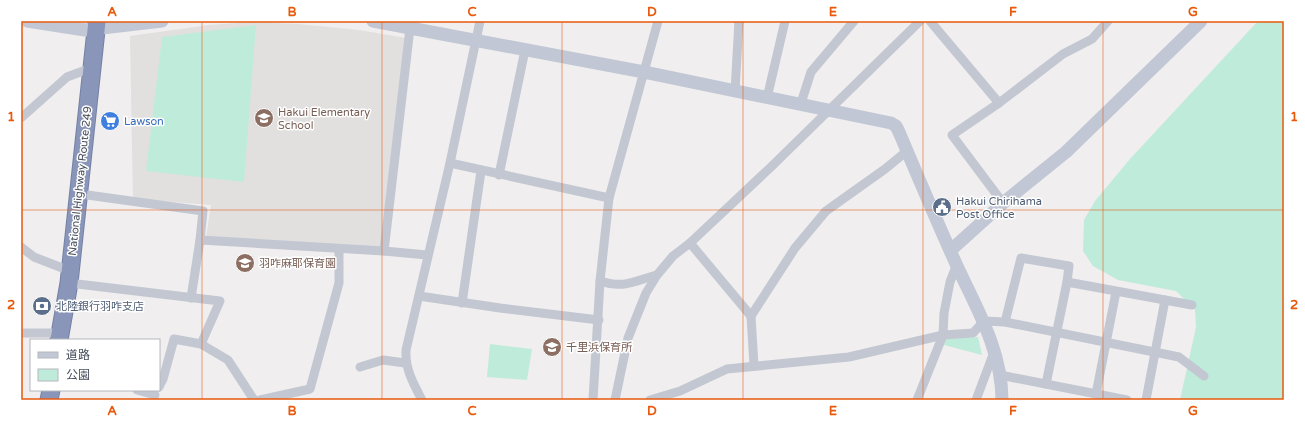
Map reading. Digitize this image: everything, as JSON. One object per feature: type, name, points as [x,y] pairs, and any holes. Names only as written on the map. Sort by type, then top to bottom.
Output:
[{"type":"highway","name":"National Highway Route 249","points":[[60,337],[70,277],[80,194],[91,68],[97,25]]},
{"type":"street","points":[[27,21],[75,29],[97,25],[162,21]]},
{"type":"street","points":[[373,21],[644,72],[891,122],[896,126],[984,321],[1000,375],[1002,400]]},
{"type":"street","points":[[422,400],[411,380],[405,363],[406,350],[427,255],[450,163],[480,21]]},
{"type":"street","points":[[593,400],[599,320],[600,281],[609,198],[658,21]]},
{"type":"street","points":[[735,91],[739,21]]},
{"type":"street","points":[[767,98],[785,21]]},
{"type":"street","points":[[801,103],[810,72],[854,21]]},
{"type":"street","points":[[615,400],[628,338],[646,292],[657,275],[673,256],[690,243],[772,166],[920,21]]},
{"type":"street","points":[[930,21],[999,103]]},
{"type":"street","points":[[1003,202],[952,135],[999,103],[1063,54],[1092,39],[1108,21]]},
{"type":"street","points":[[951,250],[1003,202],[1066,152],[1200,21]]},
{"type":"street","points":[[384,251],[410,28]]},
{"type":"street","points":[[499,175],[525,50]]},
{"type":"street","points":[[21,118],[67,77],[91,68]]},
{"type":"street","points":[[754,366],[751,316],[795,248],[826,211],[885,170],[907,151]]},
{"type":"street","points":[[450,163],[609,198]]},
{"type":"street","points":[[462,303],[481,171]]},
{"type":"street","points":[[80,194],[203,211],[191,298]]},
{"type":"street","points":[[200,240],[427,255]]},
{"type":"street","points":[[690,243],[751,316]]},
{"type":"street","points":[[21,247],[34,257],[70,277],[191,298],[220,301],[201,344]]},
{"type":"street","points":[[260,400],[310,389],[340,283],[339,249]]},
{"type":"street","points":[[1004,322],[1021,258],[1069,266],[1046,384]]},
{"type":"street","points":[[917,400],[943,335],[944,313],[950,282],[957,264]]},
{"type":"street","points":[[600,281],[614,285],[623,285],[657,275]]},
{"type":"street","points":[[1067,282],[1192,305]]},
{"type":"street","points":[[1096,394],[1116,292]]},
{"type":"street","points":[[419,296],[462,303],[599,320]]},
{"type":"street","points":[[1146,400],[1165,300]]},
{"type":"street","points":[[984,321],[1004,322],[1179,357],[1204,376]]},
{"type":"street","points":[[650,400],[680,391],[727,369],[849,357],[943,335],[973,333],[984,321]]},
{"type":"street","points":[[21,333],[60,337]]},
{"type":"street","points":[[160,385],[174,338],[201,344],[228,360],[254,400]]},
{"type":"street","points":[[976,400],[994,352]]},
{"type":"street","points":[[360,367],[383,360],[405,363]]},
{"type":"street","points":[[1000,375],[1127,400]]},
{"type":"street","points":[[143,391],[156,393]]},
{"type":"shaded area","name":"Hakui Elementary School","points":[[251,22],[298,24],[359,30],[406,38],[381,247],[206,237],[211,205],[133,199],[130,36],[209,25]]},
{"type":"green space","points":[[1258,21],[1284,21],[1284,400],[1180,400],[1196,327],[1195,310],[1176,291],[1118,280],[1093,266],[1083,251],[1084,220],[1095,201],[1130,159]]},
{"type":"green space","points":[[256,25],[244,182],[146,171],[162,37]]},
{"type":"green space","points":[[978,337],[982,355],[944,345],[945,339]]},
{"type":"green space","points":[[490,344],[532,349],[527,380],[487,377]]},
{"type":"place","name":"Hakui Elementary School","points":[[264,118]]},
{"type":"place","name":"Lawson","points":[[110,121]]},
{"type":"place","name":"Hakui Chirihama Post Office","points":[[942,207]]},
{"type":"place","name":"羽咋麻耶保育園","points":[[245,263]]},
{"type":"place","name":"北陸銀行羽咋支店","points":[[42,306]]},
{"type":"place","name":"千里浜保育所","points":[[552,347]]}]
